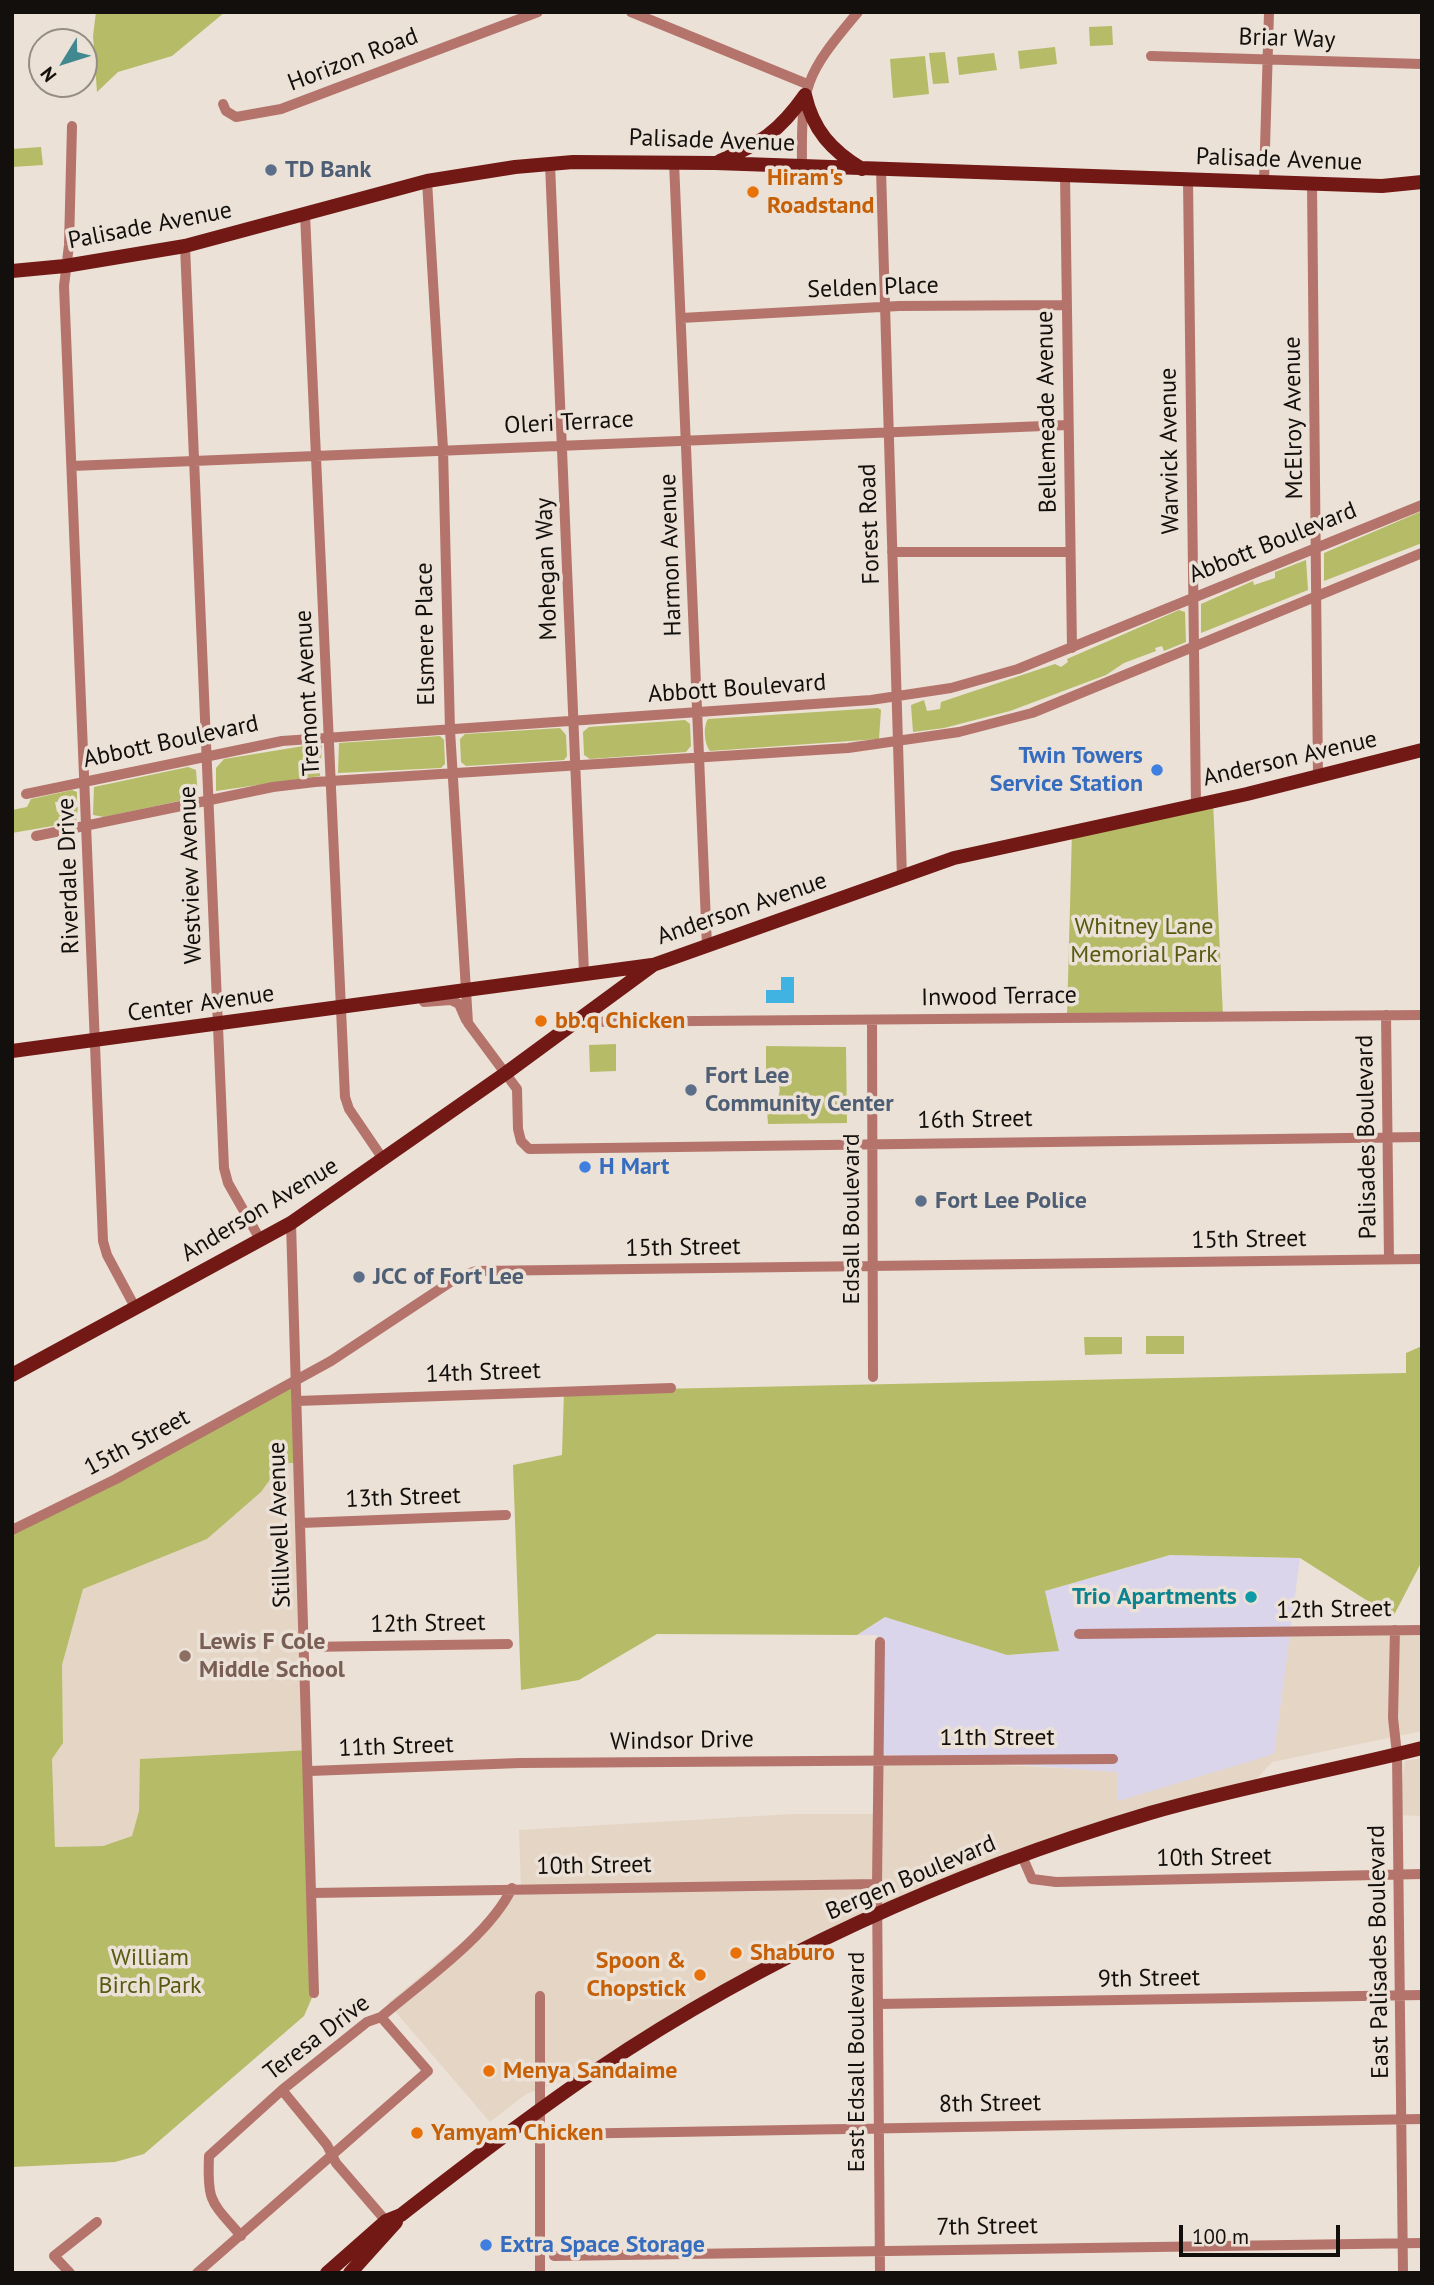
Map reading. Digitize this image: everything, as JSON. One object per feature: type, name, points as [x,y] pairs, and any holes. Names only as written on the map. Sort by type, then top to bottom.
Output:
[{"type":"main road","points":[[715,163],[770,136],[784,123],[806,90]]},
{"type":"main road","points":[[806,90],[811,116],[826,142],[863,169]]},
{"type":"main road","name":"Palisade Avenue","points":[[12,271],[65,266],[185,246],[427,181],[550,164],[715,163],[1382,186],[1422,182]]},
{"type":"main road","name":"Anderson Avenue","points":[[12,1375],[291,1223],[506,1073],[653,964],[954,859],[1318,777],[1422,750]]},
{"type":"main road","name":"Center Avenue","points":[[12,1051],[396,1002],[466,988],[653,964]]},
{"type":"main road","name":"Bergen Boulevard","points":[[350,2273],[401,2215],[539,2110],[600,2068],[703,2005],[877,1913],[1022,1856],[1211,1796],[1422,1748]]},
{"type":"main road","name":"Bergen Boulevard","points":[[327,2273],[386,2221],[401,2215]]},
{"type":"street","name":"Horizon Road","points":[[223,104],[226,111],[236,117],[281,109],[538,12]]},
{"type":"street","points":[[631,12],[806,90]]},
{"type":"street","points":[[802,167],[806,90],[823,54],[858,12]]},
{"type":"street","points":[[1264,182],[1269,12]]},
{"type":"street","name":"Briar Way","points":[[1151,56],[1422,64]]},
{"type":"street","name":"Riverdale Drive","points":[[72,126],[69,245],[65,266],[103,1241],[107,1255],[136,1309]]},
{"type":"street","name":"Harmon Avenue","points":[[674,162],[707,946]]},
{"type":"street","name":"Mohegan Way","points":[[550,164],[584,973]]},
{"type":"street","name":"Forest Road","points":[[881,170],[902,877]]},
{"type":"street","name":"Bellemeade Avenue","points":[[1065,176],[1072,648]]},
{"type":"street","name":"Warwick Avenue","points":[[1188,180],[1196,805]]},
{"type":"street","name":"Elsmere Place","points":[[427,181],[443,449],[450,730],[468,1023]]},
{"type":"street","name":"McElroy Avenue","points":[[1312,184],[1318,777]]},
{"type":"street","name":"Tremont Avenue","points":[[305,214],[333,781],[345,1097],[349,1109],[383,1159]]},
{"type":"street","name":"Westview Avenue","points":[[185,246],[223,1168],[228,1183],[261,1241]]},
{"type":"street","name":"Selden Place","points":[[681,318],[885,307],[1067,305]]},
{"type":"street","name":"Oleri Terrace","points":[[72,466],[687,438],[1068,425]]},
{"type":"street","name":"Abbott Boulevard","points":[[26,794],[268,743],[896,697],[985,680],[1072,648],[1422,505]]},
{"type":"street","points":[[892,552],[1070,552]]},
{"type":"street","points":[[36,836],[273,787],[452,771],[898,743],[984,727],[1032,713],[1422,553]]},
{"type":"street","name":"Center Avenue","points":[[396,1002],[451,1000],[459,1004],[468,1023]]},
{"type":"street","name":"Palisades Boulevard","points":[[1386,1015],[1389,1259]]},
{"type":"street","name":"Inwood Terrace","points":[[577,1022],[1422,1015]]},
{"type":"street","name":"Edsall Boulevard","points":[[872,1020],[873,1377]]},
{"type":"street","points":[[468,1023],[506,1073]]},
{"type":"street","name":"16th Street","points":[[506,1073],[517,1088],[521,1140],[529,1149],[1422,1137]]},
{"type":"street","name":"Stillwell Avenue","points":[[291,1223],[310,1771],[314,1993]]},
{"type":"street","name":"15th Street","points":[[12,1530],[117,1479],[296,1380],[365,1341],[458,1277],[476,1271],[1422,1259]]},
{"type":"street","name":"14th Street","points":[[297,1401],[671,1388]]},
{"type":"street","name":"13th Street","points":[[301,1523],[506,1515]]},
{"type":"street","name":"East Palisades Boulevard","points":[[1395,1630],[1392,1718],[1397,1755],[1403,2273]]},
{"type":"street","name":"12th Street","points":[[1079,1634],[1422,1630]]},
{"type":"street","name":"East Edsall Boulevard","points":[[880,1642],[877,1884],[880,2273]]},
{"type":"street","name":"12th Street","points":[[305,1647],[508,1644]]},
{"type":"street","name":"11th Street","points":[[880,1759],[1113,1759]]},
{"type":"street","name":"Windsor Drive","points":[[484,1765],[880,1759]]},
{"type":"street","name":"11th Street","points":[[310,1771],[484,1765]]},
{"type":"street","name":"10th Street","points":[[1022,1856],[1032,1879],[1056,1882],[1422,1874]]},
{"type":"street","name":"10th Street","points":[[312,1893],[877,1884]]},
{"type":"street","name":"Teresa Drive","points":[[240,2236],[213,2203],[208,2192],[209,2156],[282,2090],[367,2022],[381,2017],[482,1931],[503,1907],[512,1888]]},
{"type":"street","name":"9th Street","points":[[878,2004],[1422,1995]]},
{"type":"street","points":[[540,1996],[540,2273]]},
{"type":"street","points":[[197,2273],[428,2071],[381,2017]]},
{"type":"street","points":[[282,2090],[386,2221]]},
{"type":"street","name":"8th Street","points":[[559,2134],[1422,2119]]},
{"type":"street","points":[[70,2273],[54,2256],[97,2222]]},
{"type":"street","name":"7th Street","points":[[554,2256],[880,2249],[1422,2243]]},
{"type":"shaded area","name":"Lewis F Cole Middle School","points":[[282,1463],[299,1463],[309,1750],[141,1759],[139,1811],[132,1836],[103,1846],[55,1847],[52,1759],[63,1743],[62,1665],[83,1589],[207,1539],[261,1492]]},
{"type":"shaded area","points":[[1170,1555],[1300,1558],[1274,1754],[1118,1801],[1117,1772],[879,1754],[877,1635],[857,1635],[885,1617],[1007,1655],[1058,1650],[1045,1591]]},
{"type":"shaded area","points":[[1290,1631],[1422,1632],[1422,1731],[1272,1762],[1250,1786],[1211,1796],[877,1913],[600,2068],[526,2094],[490,2122],[388,2003],[479,1928],[512,1888],[521,1888],[519,1830],[794,1814],[878,1814],[880,1759],[1119,1771],[1240,1762],[1274,1754]]},
{"type":"shaded area","points":[[1422,1758],[1422,1816],[1398,1815],[1405,1761]]},
{"type":"green space","points":[[96,12],[225,12],[172,56],[118,72],[98,91],[98,28],[94,28]]},
{"type":"green space","points":[[1112,26],[1113,45],[1090,46],[1089,27]]},
{"type":"green space","points":[[1055,47],[1057,64],[1020,69],[1018,51]]},
{"type":"green space","points":[[945,52],[949,83],[933,84],[929,53]]},
{"type":"green space","points":[[994,53],[997,70],[959,75],[957,57]]},
{"type":"green space","points":[[925,56],[929,94],[893,98],[890,59]]},
{"type":"green space","points":[[41,147],[43,165],[12,167],[12,149]]},
{"type":"green space","points":[[1422,511],[1422,543],[1324,581],[1324,553]]},
{"type":"green space","points":[[1306,560],[1308,590],[1201,633],[1201,604],[1253,581],[1254,585],[1275,578],[1275,572]]},
{"type":"green space","points":[[1179,610],[1185,612],[1186,642],[1164,651],[1162,646],[1155,648],[1156,651],[1124,663],[1106,675],[1010,711],[944,728],[913,732],[911,705],[924,700],[927,711],[940,709],[941,702],[1055,664],[1061,667],[1068,662],[1067,659]]},
{"type":"green space","points":[[878,708],[881,710],[879,739],[710,751],[705,740],[708,719]]},
{"type":"green space","points":[[685,720],[690,724],[691,746],[686,752],[590,759],[584,755],[583,732],[589,727]]},
{"type":"green space","points":[[560,728],[566,735],[567,756],[564,760],[466,766],[461,762],[460,739],[465,734]]},
{"type":"green space","points":[[440,736],[444,740],[445,764],[441,768],[338,773],[339,743]]},
{"type":"green space","points":[[316,744],[322,746],[320,776],[216,791],[216,768],[224,759]]},
{"type":"green space","points":[[188,767],[196,770],[198,797],[104,817],[93,815],[94,787]]},
{"type":"green space","points":[[72,790],[77,792],[77,802],[55,802],[57,812],[78,807],[76,822],[12,833],[12,810],[27,807],[31,799]]},
{"type":"green space","name":"Whitney Lane Memorial Park","points":[[1213,802],[1223,1016],[1067,1017],[1072,832]]},
{"type":"green space","points":[[616,1044],[616,1071],[590,1072],[589,1045]]},
{"type":"green space","points":[[766,1046],[846,1047],[847,1123],[768,1124],[767,1110],[777,1100],[780,1089],[776,1078],[766,1069]]},
{"type":"green space","points":[[1146,1336],[1184,1336],[1184,1354],[1146,1354]]},
{"type":"green space","points":[[1084,1337],[1122,1337],[1122,1354],[1085,1355]]},
{"type":"green space","points":[[1422,1346],[1422,1561],[1393,1617],[1300,1558],[1170,1555],[1045,1591],[1059,1651],[1007,1655],[885,1617],[857,1635],[657,1634],[579,1680],[521,1690],[513,1465],[562,1455],[564,1391],[1406,1373],[1406,1353]]},
{"type":"green space","name":"William Birch Park","points":[[296,1380],[299,1463],[282,1463],[261,1492],[207,1539],[83,1589],[62,1665],[63,1743],[52,1759],[55,1847],[103,1846],[132,1836],[139,1811],[140,1759],[309,1750],[314,1993],[304,2016],[144,2154],[115,2162],[12,2167],[12,1530]]},
{"type":"water","points":[[781,977],[794,977],[794,1003],[766,1003],[766,990],[781,990]]},
{"type":"place","name":"TD Bank","points":[[271,170]]},
{"type":"place","name":"Hiram's Roadstand","points":[[753,192]]},
{"type":"place","name":"Twin Towers Service Station","points":[[1157,770]]},
{"type":"place","name":"bb.q Chicken","points":[[541,1021]]},
{"type":"place","name":"Fort Lee Community Center","points":[[691,1090]]},
{"type":"place","name":"H Mart","points":[[585,1167]]},
{"type":"place","name":"Fort Lee Police","points":[[921,1201]]},
{"type":"place","name":"JCC of Fort Lee","points":[[359,1277]]},
{"type":"place","name":"Trio Apartments","points":[[1251,1597]]},
{"type":"place","name":"Lewis F Cole Middle School","points":[[185,1656]]},
{"type":"place","name":"Shaburo","points":[[736,1953]]},
{"type":"place","name":"Spoon & Chopstick","points":[[700,1975]]},
{"type":"place","name":"Menya Sandaime","points":[[489,2071]]},
{"type":"place","name":"Yamyam Chicken","points":[[417,2133]]},
{"type":"place","name":"Extra Space Storage","points":[[486,2245]]}]
